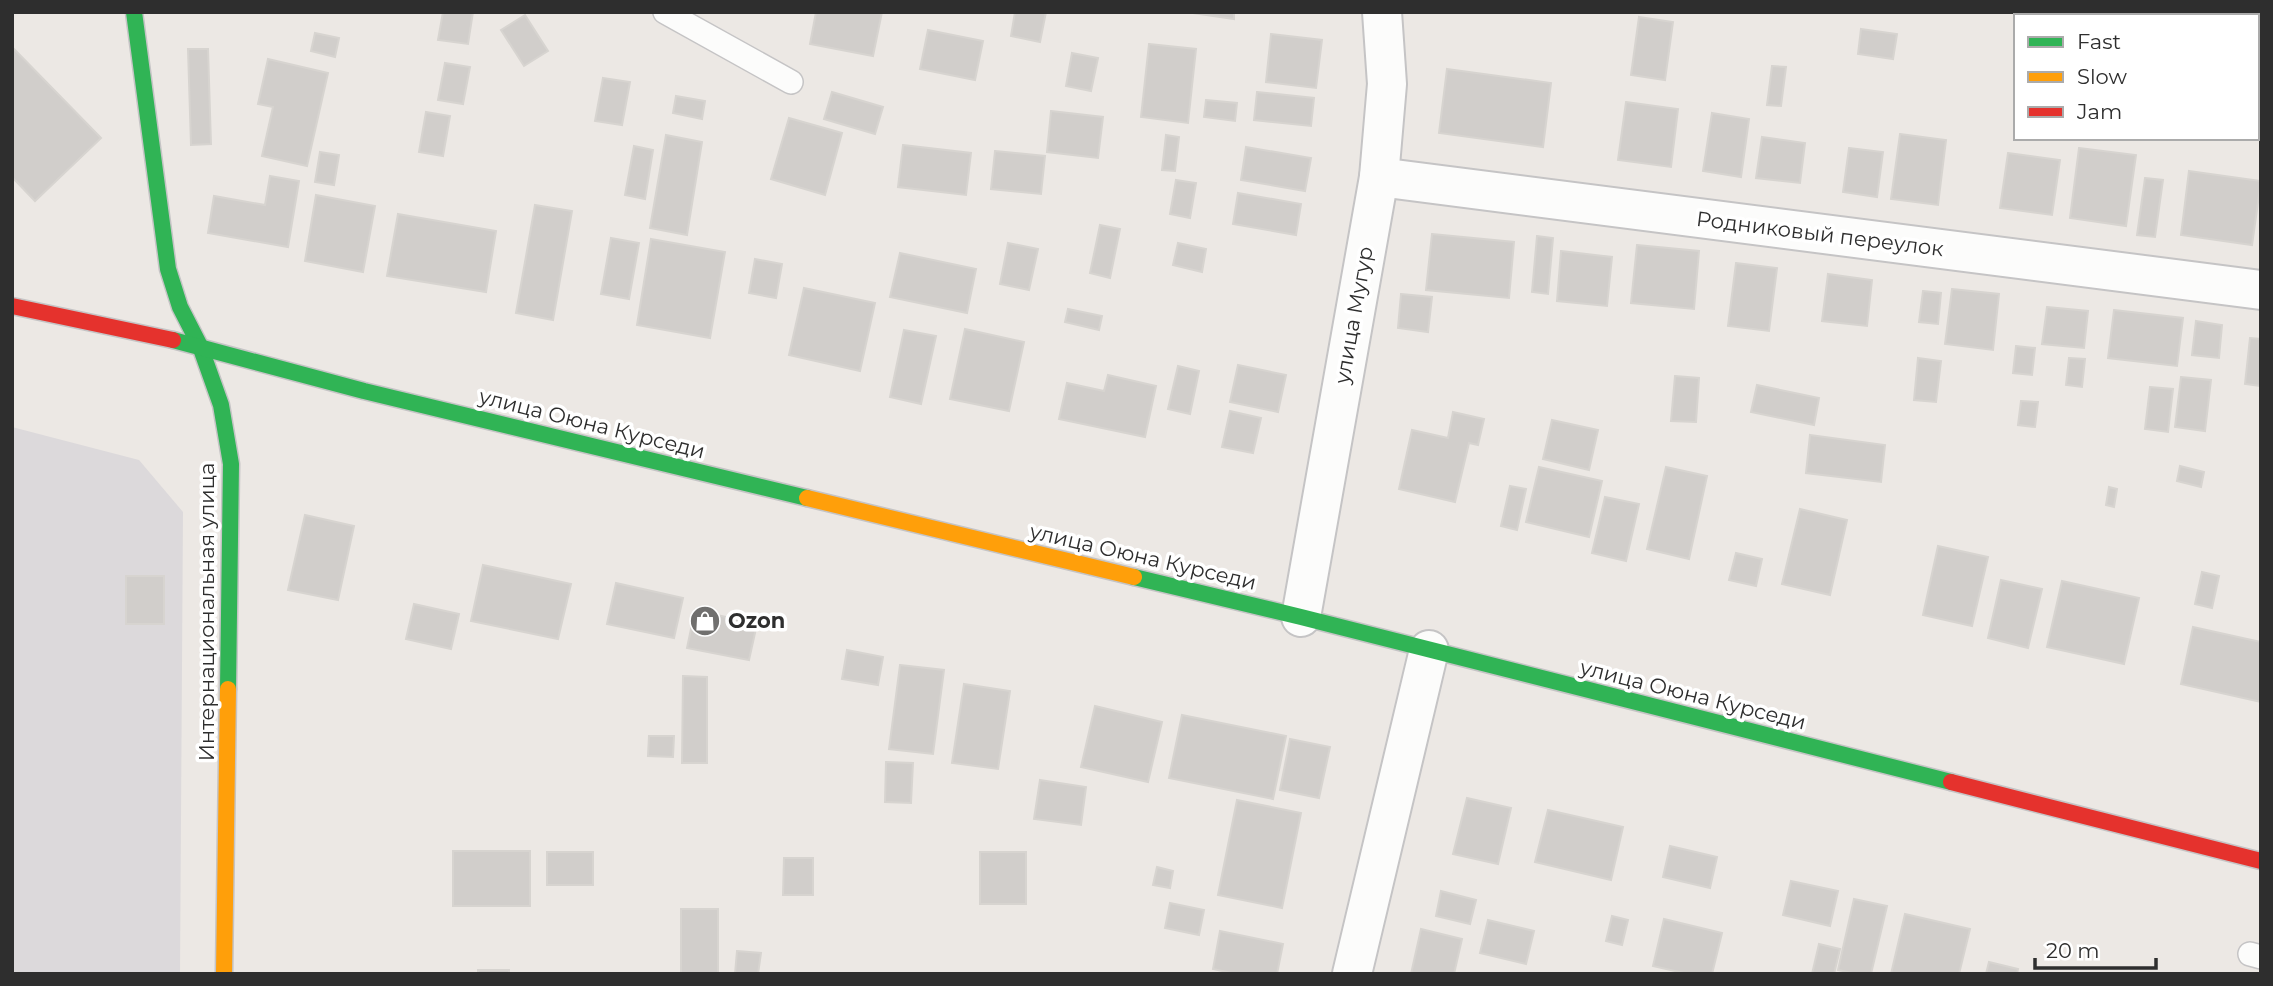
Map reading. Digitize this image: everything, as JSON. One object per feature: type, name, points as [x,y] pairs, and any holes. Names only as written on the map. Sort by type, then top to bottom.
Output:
[{"type":"street","name":"Интернациональная улица","points":[[134,12],[168,269],[180,307],[200,346],[221,405],[231,464],[224,974]]},
{"type":"street","name":"улица Мугур","points":[[1301,617],[1379,177],[1387,84],[1382,12]]},
{"type":"street","name":"Родниковый переулок","points":[[1379,177],[2261,290]]},
{"type":"street","name":"улица Оюна Курседи","points":[[12,306],[200,346],[377,394],[1301,617],[2261,861]]},
{"type":"street","points":[[1352,974],[1429,650]]},
{"type":"lane","points":[[665,12],[791,82]]},
{"type":"shaded area","points":[[12,427],[139,460],[183,512],[180,974],[12,974]]},
{"type":"building","points":[[443,12],[473,12],[468,44],[438,40]]},
{"type":"building","points":[[816,12],[882,12],[873,56],[810,44]]},
{"type":"building","points":[[1015,12],[1046,12],[1040,42],[1011,36]]},
{"type":"building","points":[[1186,12],[1234,12],[1234,19]]},
{"type":"building","points":[[2136,12],[2160,12],[2160,14]]},
{"type":"building","points":[[525,15],[548,51],[524,66],[501,30]]},
{"type":"building","points":[[1639,17],[1673,22],[1665,80],[1631,75]]},
{"type":"building","points":[[1861,29],[1897,34],[1893,59],[1858,54]]},
{"type":"building","points":[[928,30],[983,41],[975,80],[920,69]]},
{"type":"building","points":[[315,33],[339,38],[335,57],[311,51]]},
{"type":"building","points":[[1271,34],[1322,40],[1316,88],[1266,82]]},
{"type":"building","points":[[1149,44],[1196,49],[1188,123],[1141,117]]},
{"type":"building","points":[[12,47],[101,138],[35,201],[12,177]]},
{"type":"building","points":[[188,49],[208,49],[211,144],[191,145]]},
{"type":"building","points":[[1072,53],[1098,58],[1091,91],[1066,86]]},
{"type":"building","points":[[268,59],[328,73],[307,166],[262,156],[273,107],[258,104]]},
{"type":"building","points":[[445,63],[470,67],[463,104],[438,100]]},
{"type":"building","points":[[1772,66],[1786,67],[1781,106],[1767,105]]},
{"type":"building","points":[[1447,69],[1551,83],[1543,147],[1439,133]]},
{"type":"building","points":[[603,78],[630,82],[622,125],[595,121]]},
{"type":"building","points":[[832,92],[883,107],[875,134],[824,119]]},
{"type":"building","points":[[1257,92],[1314,98],[1311,126],[1254,120]]},
{"type":"building","points":[[676,96],[705,101],[702,119],[673,113]]},
{"type":"building","points":[[1206,100],[1237,103],[1235,121],[1204,117]]},
{"type":"building","points":[[1626,102],[1678,109],[1671,167],[1618,160]]},
{"type":"building","points":[[1051,111],[1103,117],[1098,158],[1047,152]]},
{"type":"building","points":[[426,112],[450,116],[443,156],[419,152]]},
{"type":"building","points":[[1712,113],[1749,119],[1741,177],[1703,171]]},
{"type":"building","points":[[789,118],[842,133],[825,195],[771,179]]},
{"type":"building","points":[[1900,134],[1946,140],[1938,205],[1891,199]]},
{"type":"building","points":[[666,135],[702,142],[687,235],[650,228]]},
{"type":"building","points":[[1166,135],[1179,137],[1175,171],[1162,170]]},
{"type":"building","points":[[1762,137],[1805,143],[1800,183],[1756,178]]},
{"type":"building","points":[[903,145],[971,153],[966,195],[898,187]]},
{"type":"building","points":[[634,146],[653,150],[645,199],[625,195]]},
{"type":"building","points":[[1246,147],[1311,158],[1305,191],[1241,180]]},
{"type":"building","points":[[1849,148],[1883,152],[1877,197],[1843,192]]},
{"type":"building","points":[[2079,148],[2136,155],[2126,226],[2070,218]]},
{"type":"building","points":[[995,151],[1045,156],[1041,194],[991,189]]},
{"type":"building","points":[[320,152],[339,155],[334,185],[315,182]]},
{"type":"building","points":[[2008,153],[2060,160],[2052,215],[2000,208]]},
{"type":"building","points":[[2189,171],[2261,181],[2252,245],[2181,235]]},
{"type":"building","points":[[270,176],[299,181],[288,247],[208,233],[214,196],[265,205]]},
{"type":"building","points":[[2145,178],[2163,180],[2155,237],[2137,235]]},
{"type":"building","points":[[1176,180],[1196,183],[1190,218],[1170,214]]},
{"type":"building","points":[[1238,193],[1301,204],[1296,235],[1233,224]]},
{"type":"building","points":[[316,195],[375,206],[363,272],[305,261]]},
{"type":"building","points":[[535,205],[572,211],[553,320],[516,313]]},
{"type":"building","points":[[398,214],[496,231],[486,292],[387,276]]},
{"type":"building","points":[[1100,225],[1120,229],[1110,278],[1090,273]]},
{"type":"building","points":[[1432,234],[1514,242],[1509,298],[1426,290]]},
{"type":"building","points":[[1537,236],[1553,238],[1548,294],[1532,292]]},
{"type":"building","points":[[611,238],[639,243],[629,299],[601,294]]},
{"type":"building","points":[[651,239],[725,252],[710,338],[637,325]]},
{"type":"building","points":[[1008,243],[1038,249],[1029,290],[1000,284]]},
{"type":"building","points":[[1178,243],[1206,249],[1202,272],[1173,265]]},
{"type":"building","points":[[1637,245],[1699,251],[1694,309],[1631,303]]},
{"type":"building","points":[[1561,251],[1612,257],[1607,306],[1557,301]]},
{"type":"building","points":[[900,253],[976,269],[967,313],[890,297]]},
{"type":"building","points":[[755,259],[782,264],[776,298],[749,293]]},
{"type":"building","points":[[1736,263],[1777,268],[1769,331],[1728,326]]},
{"type":"building","points":[[1828,274],[1872,280],[1867,326],[1822,321]]},
{"type":"building","points":[[804,288],[875,303],[860,371],[789,355]]},
{"type":"building","points":[[1952,289],[1999,294],[1993,350],[1945,344]]},
{"type":"building","points":[[1923,291],[1941,293],[1938,324],[1919,322]]},
{"type":"building","points":[[1401,294],[1432,297],[1428,332],[1398,328]]},
{"type":"building","points":[[2047,307],[2088,311],[2084,348],[2042,344]]},
{"type":"building","points":[[1068,309],[1102,316],[1099,330],[1065,322]]},
{"type":"building","points":[[2114,310],[2183,318],[2177,366],[2108,358]]},
{"type":"building","points":[[2196,321],[2222,325],[2219,358],[2192,355]]},
{"type":"building","points":[[965,329],[1024,342],[1009,411],[950,399]]},
{"type":"building","points":[[904,330],[936,336],[921,404],[890,397]]},
{"type":"building","points":[[2250,338],[2261,339],[2261,386],[2245,384]]},
{"type":"building","points":[[2016,346],[2035,348],[2032,375],[2013,373]]},
{"type":"building","points":[[1918,358],[1941,361],[1936,402],[1914,400]]},
{"type":"building","points":[[2069,358],[2085,359],[2082,387],[2066,385]]},
{"type":"building","points":[[1238,365],[1286,375],[1278,412],[1230,402]]},
{"type":"building","points":[[1178,366],[1199,371],[1190,414],[1168,409]]},
{"type":"building","points":[[1108,375],[1156,386],[1145,437],[1059,419],[1067,383],[1104,391]]},
{"type":"building","points":[[1675,376],[1699,378],[1696,422],[1671,421]]},
{"type":"building","points":[[2181,377],[2211,380],[2205,431],[2175,427]]},
{"type":"building","points":[[1757,385],[1819,398],[1814,425],[1751,412]]},
{"type":"building","points":[[2150,387],[2173,389],[2168,432],[2145,429]]},
{"type":"building","points":[[2021,401],[2038,402],[2035,427],[2018,425]]},
{"type":"building","points":[[1230,411],[1261,418],[1253,453],[1222,447]]},
{"type":"building","points":[[1453,412],[1484,419],[1478,445],[1469,443],[1455,502],[1399,489],[1412,430],[1448,438]]},
{"type":"building","points":[[1552,420],[1598,430],[1589,470],[1543,459]]},
{"type":"building","points":[[1810,435],[1885,445],[1881,482],[1806,473]]},
{"type":"building","points":[[2180,466],[2204,472],[2201,487],[2177,481]]},
{"type":"building","points":[[1539,467],[1602,481],[1589,537],[1526,522]]},
{"type":"building","points":[[1666,467],[1707,476],[1689,559],[1647,549]]},
{"type":"building","points":[[1510,486],[1526,489],[1517,530],[1501,526]]},
{"type":"building","points":[[2109,487],[2117,489],[2114,507],[2106,505]]},
{"type":"building","points":[[1605,497],[1639,504],[1626,561],[1592,553]]},
{"type":"building","points":[[1800,509],[1847,520],[1830,595],[1782,584]]},
{"type":"building","points":[[305,515],[354,526],[338,600],[288,590]]},
{"type":"building","points":[[1938,546],[1988,557],[1972,626],[1923,615]]},
{"type":"building","points":[[1736,553],[1762,559],[1756,586],[1729,580]]},
{"type":"building","points":[[483,565],[571,584],[558,639],[471,621]]},
{"type":"building","points":[[2202,572],[2219,576],[2212,608],[2195,604]]},
{"type":"building","points":[[126,576],[164,576],[164,624],[126,624]]},
{"type":"building","points":[[2001,580],[2042,589],[2028,648],[1988,638]]},
{"type":"building","points":[[2062,581],[2139,598],[2124,664],[2047,647]]},
{"type":"building","points":[[616,583],[683,598],[674,638],[607,624]]},
{"type":"building","points":[[414,604],[459,614],[451,649],[406,639]]},
{"type":"building","points":[[695,610],[757,624],[749,660],[687,648]]},
{"type":"building","points":[[2193,627],[2261,642],[2261,702],[2181,684]]},
{"type":"building","points":[[847,650],[883,657],[878,685],[842,679]]},
{"type":"building","points":[[900,665],[944,670],[933,754],[889,749]]},
{"type":"building","points":[[683,676],[707,677],[707,763],[682,763]]},
{"type":"building","points":[[964,684],[1010,691],[998,769],[952,763]]},
{"type":"building","points":[[1095,706],[1162,722],[1148,782],[1081,767]]},
{"type":"building","points":[[1182,715],[1286,736],[1273,799],[1169,778]]},
{"type":"building","points":[[649,736],[674,736],[673,757],[648,756]]},
{"type":"building","points":[[1290,739],[1330,747],[1319,798],[1280,790]]},
{"type":"building","points":[[886,762],[913,763],[911,803],[885,802]]},
{"type":"building","points":[[1040,780],[1086,787],[1081,825],[1034,819]]},
{"type":"building","points":[[1467,798],[1511,808],[1498,864],[1453,854]]},
{"type":"building","points":[[1237,800],[1301,813],[1282,908],[1218,895]]},
{"type":"building","points":[[1548,810],[1623,827],[1611,880],[1535,862]]},
{"type":"building","points":[[1670,846],[1717,857],[1710,888],[1663,877]]},
{"type":"building","points":[[453,851],[530,851],[530,906],[453,906]]},
{"type":"building","points":[[547,852],[593,852],[593,885],[547,885]]},
{"type":"building","points":[[980,852],[1026,852],[1026,904],[980,904]]},
{"type":"building","points":[[784,858],[813,858],[813,895],[783,895]]},
{"type":"building","points":[[1157,867],[1173,871],[1170,888],[1153,885]]},
{"type":"building","points":[[1791,881],[1838,891],[1830,926],[1783,915]]},
{"type":"building","points":[[1441,891],[1476,900],[1470,924],[1436,916]]},
{"type":"building","points":[[1854,899],[1887,906],[1871,974],[1838,970]]},
{"type":"building","points":[[1170,903],[1204,910],[1199,935],[1165,928]]},
{"type":"building","points":[[681,909],[718,909],[718,974],[681,974]]},
{"type":"building","points":[[1905,914],[1970,929],[1959,974],[1891,974]]},
{"type":"building","points":[[1612,916],[1628,920],[1622,945],[1606,941]]},
{"type":"building","points":[[1664,919],[1722,933],[1712,974],[1688,974],[1653,966]]},
{"type":"building","points":[[1488,920],[1534,931],[1526,964],[1480,953]]},
{"type":"building","points":[[1421,929],[1462,939],[1454,974],[1411,974]]},
{"type":"building","points":[[1220,931],[1283,944],[1277,974],[1236,974],[1213,969]]},
{"type":"building","points":[[1819,944],[1840,949],[1834,974],[1812,974]]},
{"type":"building","points":[[737,951],[761,953],[758,974],[735,974]]},
{"type":"building","points":[[1989,962],[2018,969],[2017,974],[1986,974]]},
{"type":"building","points":[[478,970],[509,970],[509,974],[478,974]]},
{"type":"traffic: fast","points":[[134,12],[168,269],[180,307],[200,346],[221,405],[231,464],[228,689]]},
{"type":"traffic: fast","points":[[173,340],[364,391],[807,498]]},
{"type":"traffic: fast","points":[[1134,577],[1951,782]]},
{"type":"traffic: slow","points":[[807,498],[1134,577]]},
{"type":"traffic: slow","points":[[224,974],[228,689]]},
{"type":"traffic: jam","points":[[12,306],[173,340]]},
{"type":"traffic: jam","points":[[1951,782],[2261,861]]},
{"type":"place","name":"Ozon","points":[[705,621]]}]
